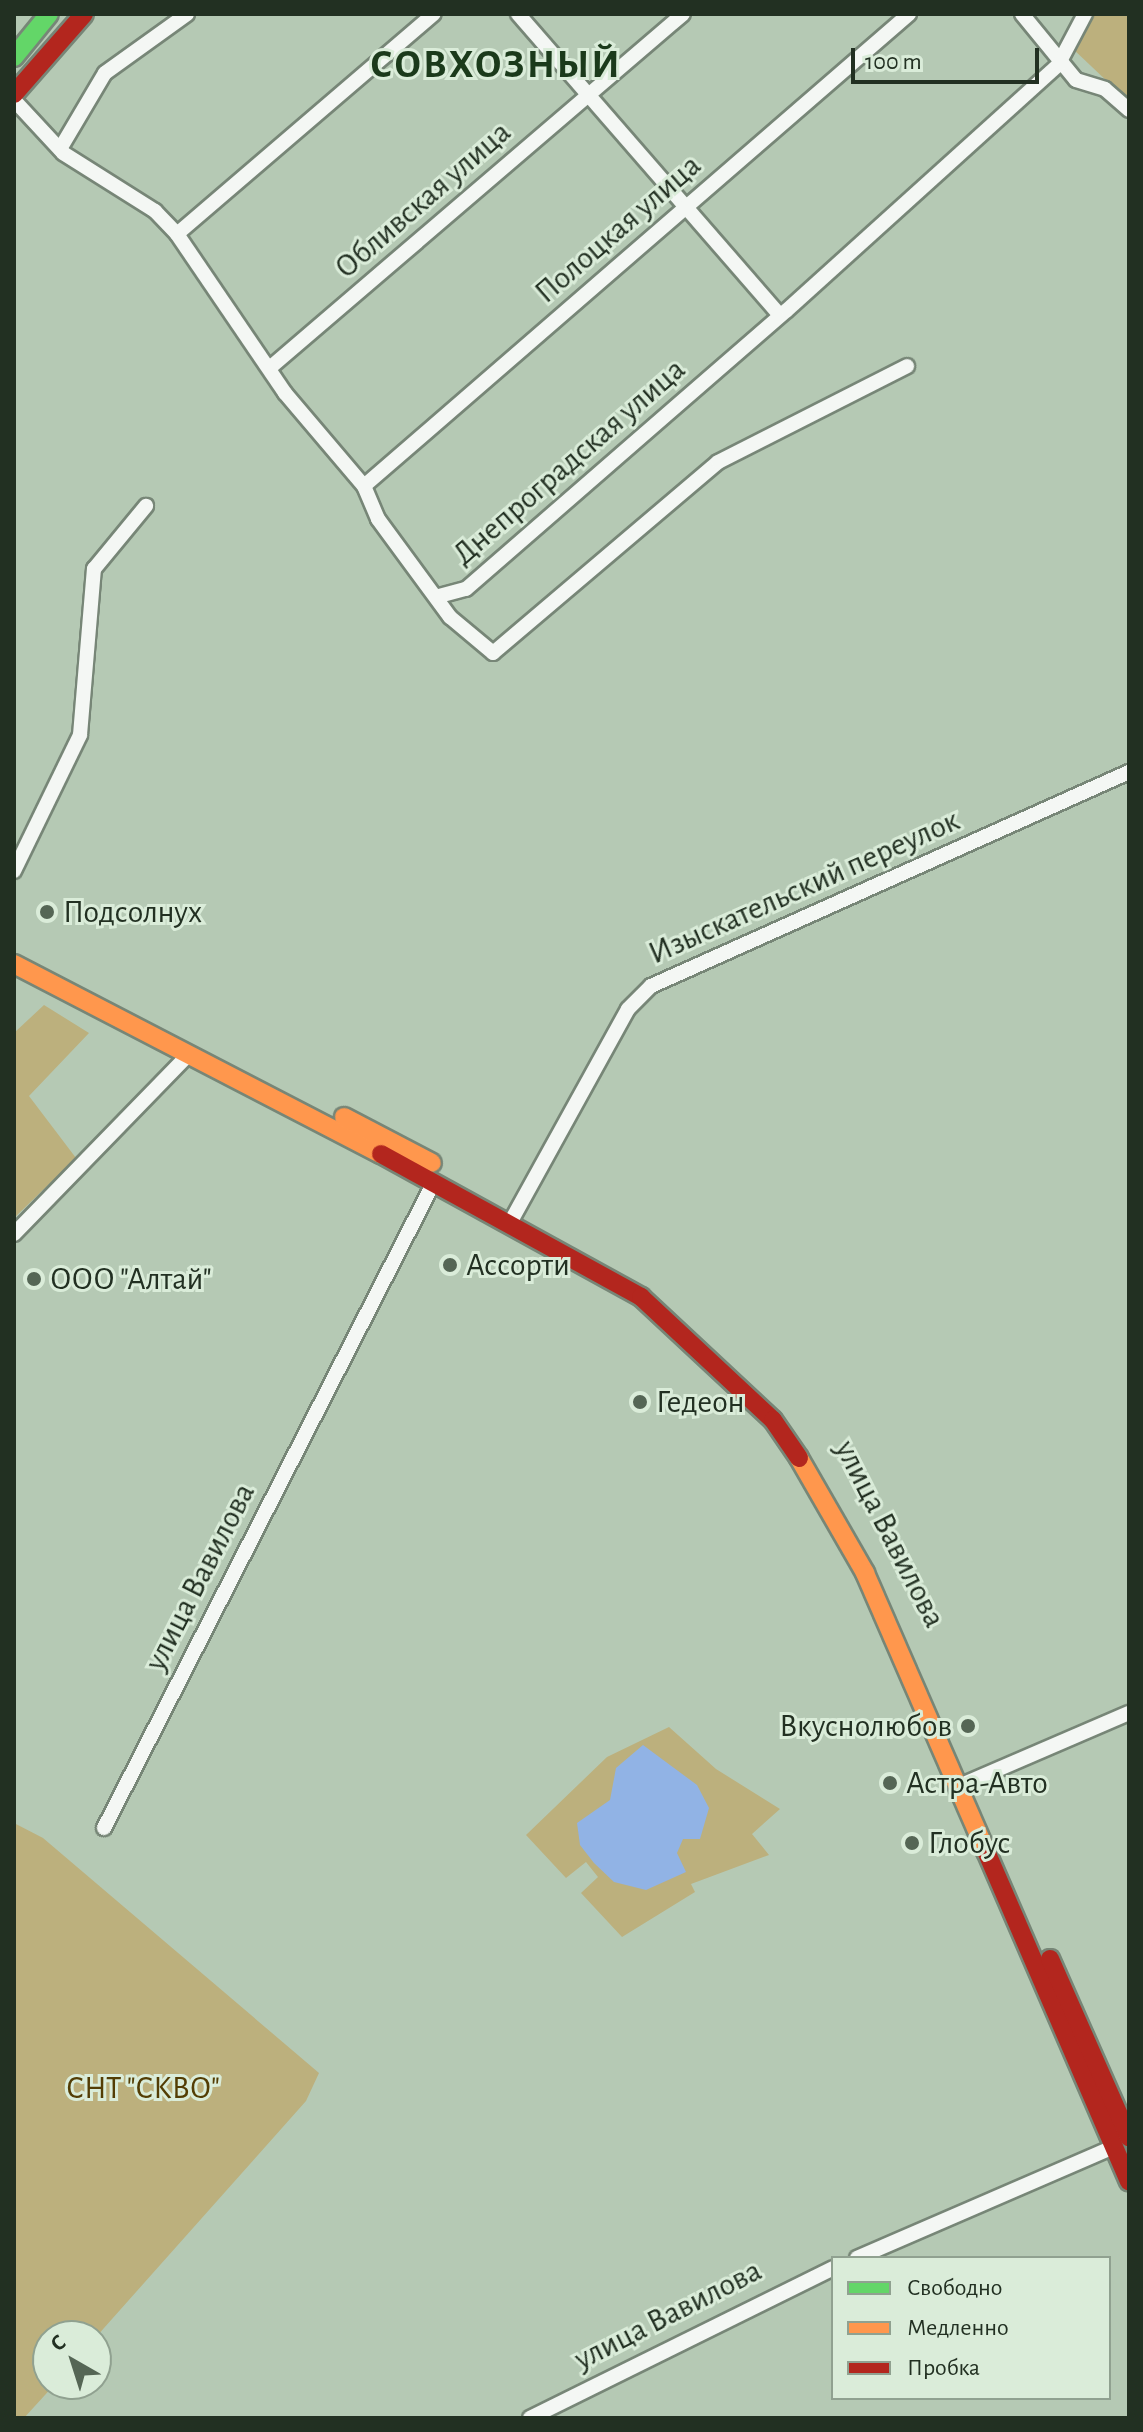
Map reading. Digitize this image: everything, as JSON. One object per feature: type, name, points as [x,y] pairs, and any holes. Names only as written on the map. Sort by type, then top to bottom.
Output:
[{"type":"main road","points":[[14,57],[49,14]]},
{"type":"main road","points":[[14,94],[84,14]]},
{"type":"main road","name":"улица Вавилова","points":[[14,949],[514,1214],[687,1315],[785,1411],[874,1554],[964,1784],[1122,2142],[1129,2181]]},
{"type":"main road","name":"улица Вавилова","points":[[14,964],[434,1182],[514,1214]]},
{"type":"street","points":[[60,149],[105,73],[187,14]]},
{"type":"street","points":[[177,234],[434,14]]},
{"type":"street","points":[[518,14],[780,315]]},
{"type":"street","name":"Обливская улица","points":[[272,366],[683,14]]},
{"type":"street","name":"Полоцкая улица","points":[[364,486],[909,14]]},
{"type":"street","points":[[1022,14],[1076,80],[1105,89],[1129,110]]},
{"type":"street","points":[[1060,62],[1085,14]]},
{"type":"street","name":"Днепроградская улица","points":[[907,366],[718,462],[493,653],[477,647],[439,596],[466,589],[780,315],[1060,62]]},
{"type":"street","points":[[14,100],[60,149],[155,211],[177,234],[364,486],[378,519],[439,596]]},
{"type":"street","points":[[14,871],[80,735],[94,569],[146,506]]},
{"type":"street","name":"Изыскательский переулок","points":[[514,1214],[628,1009],[651,986],[1129,772]]},
{"type":"street","points":[[14,1234],[189,1054]]},
{"type":"street","name":"улица Вавилова","points":[[104,1828],[434,1182]]},
{"type":"street","points":[[964,1784],[1129,1713]]},
{"type":"street","points":[[862,2256],[1122,2142]]},
{"type":"street","name":"улица Вавилова","points":[[530,2418],[831,2269]]},
{"type":"green space","points":[[1094,14],[1129,14],[1129,102],[1072,48]]},
{"type":"green space","points":[[44,1005],[89,1033],[29,1096],[76,1158],[14,1218],[14,1033]]},
{"type":"green space","points":[[669,1727],[716,1769],[780,1809],[752,1834],[769,1855],[691,1884],[695,1892],[622,1937],[581,1893],[598,1877],[586,1862],[566,1878],[526,1835],[607,1757]]},
{"type":"green space","name":"СНТ \"СКВО\"","points":[[14,1823],[43,1838],[319,2073],[306,2101],[111,2320],[32,2320],[32,2400],[40,2400],[24,2418],[14,2418]]},
{"type":"water","points":[[643,1745],[697,1785],[709,1808],[700,1839],[683,1839],[677,1853],[686,1872],[646,1890],[614,1882],[594,1863],[580,1845],[577,1823],[610,1800],[616,1768]]},
{"type":"traffic: fast","points":[[14,57],[49,14]]},
{"type":"traffic: slow","points":[[14,964],[381,1154]]},
{"type":"traffic: slow","points":[[344,1117],[432,1163]]},
{"type":"traffic: slow","points":[[799,1458],[865,1573],[986,1851]]},
{"type":"traffic: jam","points":[[14,94],[84,14]]},
{"type":"traffic: jam","points":[[381,1154],[641,1297],[773,1420],[799,1458]]},
{"type":"traffic: jam","points":[[986,1851],[1129,2181]]},
{"type":"traffic: jam","points":[[1050,1959],[1129,2137]]},
{"type":"place","name":"Подсолнух","points":[[47,912]]},
{"type":"place","name":"Ассорти","points":[[450,1265]]},
{"type":"place","name":"ООО \"Алтай\"","points":[[34,1279]]},
{"type":"place","name":"Гедеон","points":[[640,1402]]},
{"type":"place","name":"Вкуснолюбов","points":[[968,1726]]},
{"type":"place","name":"Астра-Авто","points":[[890,1783]]},
{"type":"place","name":"Глобус","points":[[912,1843]]},
{"type":"district","name":"СОВХОЗНЫЙ","points":[[496,65]]}]
